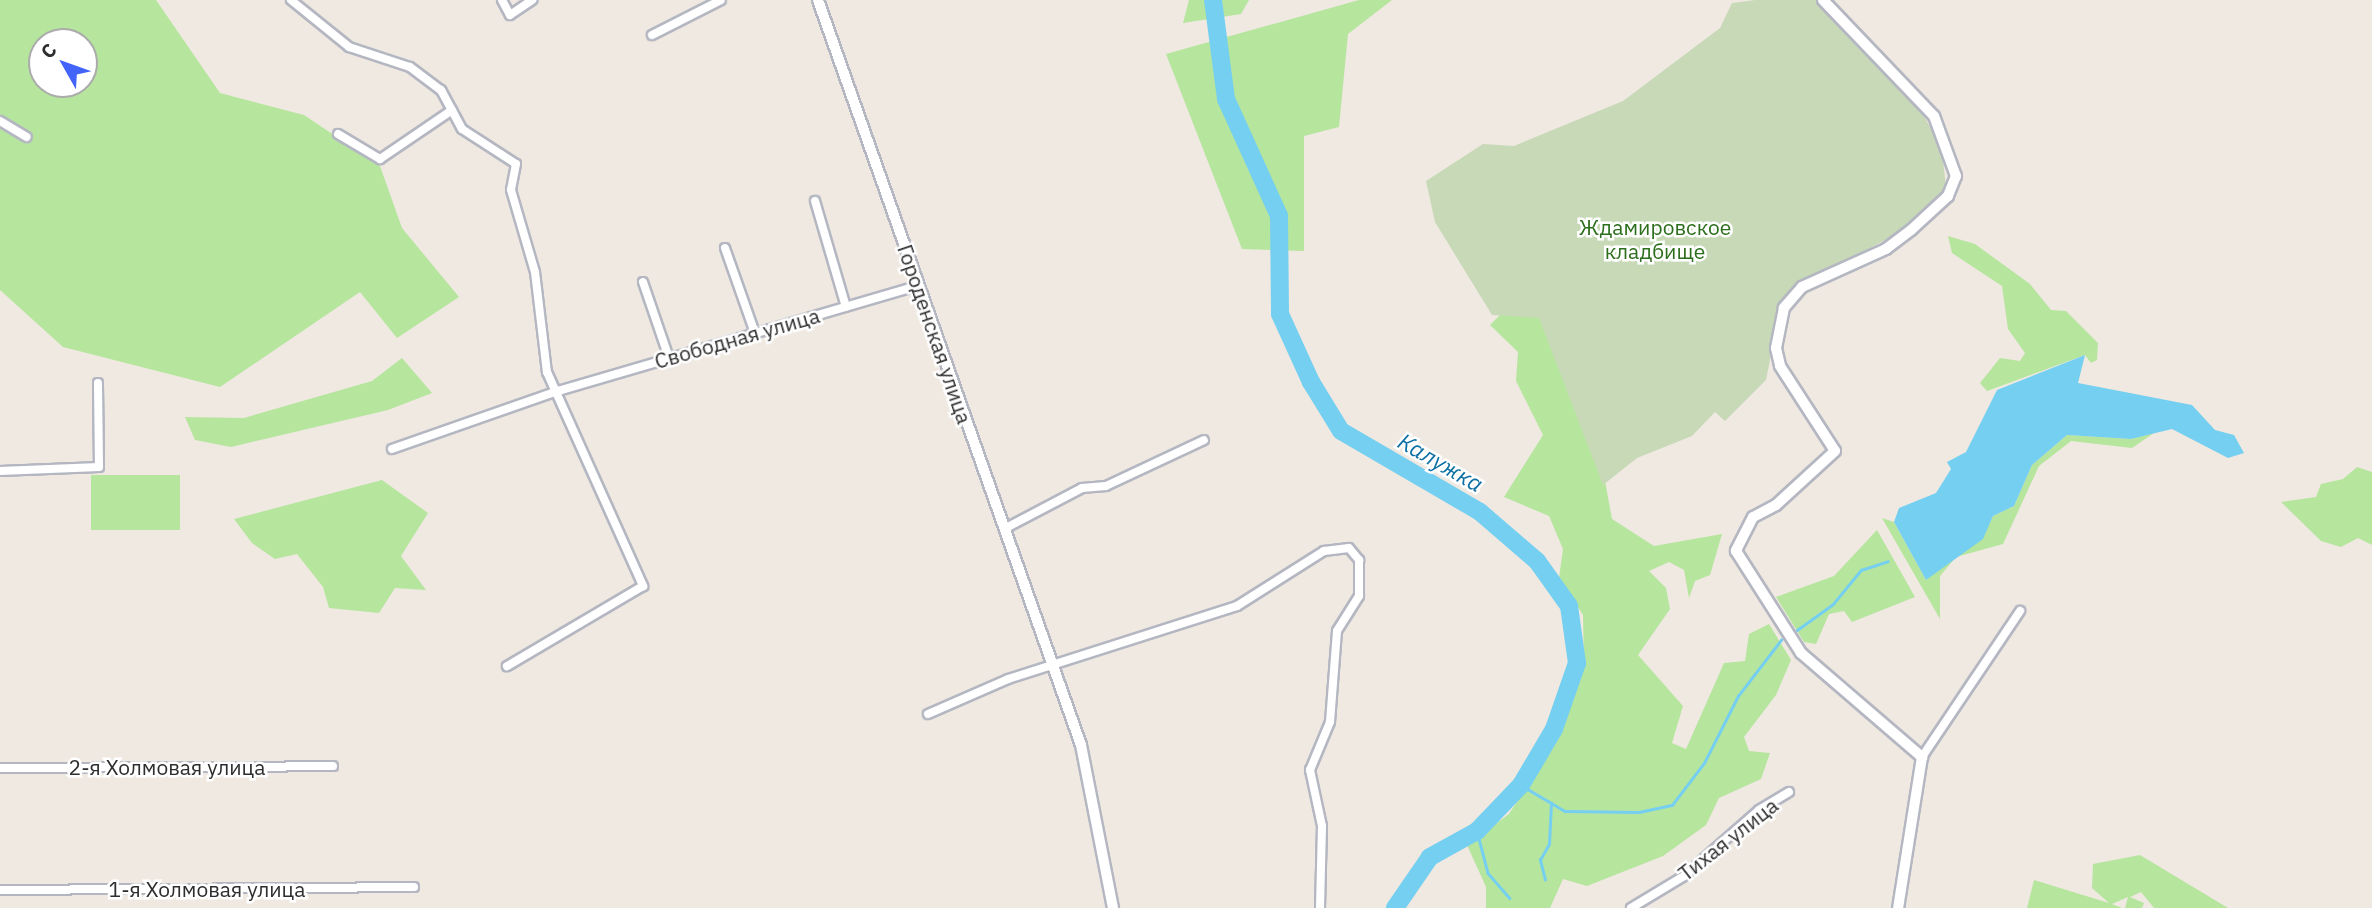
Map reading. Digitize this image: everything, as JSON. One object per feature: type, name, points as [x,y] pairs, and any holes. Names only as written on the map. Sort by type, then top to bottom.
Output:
[{"type":"street","points":[[291,0],[349,47],[410,67],[441,90],[462,129],[516,164],[511,190],[535,272],[547,372],[558,391],[643,586],[507,666]]},
{"type":"street","points":[[502,0],[510,15],[532,0]]},
{"type":"street","points":[[652,35],[720,0]]},
{"type":"street","name":"Городенская улица","points":[[818,0],[1082,746],[1113,908]]},
{"type":"street","points":[[1823,0],[1934,116],[1956,176],[1948,196],[1886,249],[1802,287],[1784,309],[1776,348],[1780,366],[1835,451],[1776,505],[1752,517],[1736,551],[1801,653],[1922,757]]},
{"type":"street","points":[[338,134],[380,159],[452,110]]},
{"type":"street","points":[[0,121],[27,137]]},
{"type":"street","points":[[814,201],[846,307]]},
{"type":"street","points":[[725,248],[755,333]]},
{"type":"street","points":[[643,282],[669,358]]},
{"type":"street","name":"Свободная улица","points":[[392,449],[558,391],[917,286]]},
{"type":"street","points":[[0,471],[99,467],[98,383]]},
{"type":"street","points":[[1004,529],[1082,488],[1106,486],[1205,440]]},
{"type":"street","points":[[928,714],[1052,667],[1237,606],[1338,545],[1355,552],[1359,596],[1337,631],[1330,722],[1310,770],[1322,826],[1320,908]]},
{"type":"street","points":[[1898,908],[1922,757],[2020,611]]},
{"type":"street","name":"2-я Холмовая улица","points":[[0,768],[333,766]]},
{"type":"street","name":"Тихая улица","points":[[1631,908],[1684,876],[1759,810],[1789,792]]},
{"type":"street","name":"1-я Холмовая улица","points":[[0,890],[414,887]]},
{"type":"green space","points":[[0,0],[156,0],[220,93],[304,115],[380,166],[402,228],[459,297],[397,338],[360,292],[220,387],[63,347],[0,290]]},
{"type":"green space","points":[[1189,0],[1249,0],[1241,14],[1183,23]]},
{"type":"green space","points":[[1359,0],[1392,0],[1348,34],[1339,127],[1304,136],[1304,251],[1242,249],[1166,54]]},
{"type":"green space","name":"Ждамировское кладбище","points":[[1755,0],[1816,0],[1902,85],[1924,116],[1942,149],[1946,188],[1933,206],[1889,238],[1796,286],[1781,304],[1766,380],[1725,421],[1715,412],[1692,436],[1637,458],[1603,485],[1539,318],[1492,315],[1435,222],[1426,181],[1483,144],[1514,146],[1623,101],[1720,28],[1732,3]]},
{"type":"green space","points":[[1948,236],[1975,244],[2030,284],[2051,310],[2066,311],[2098,343],[2097,360],[2091,363],[2085,355],[1987,391],[1980,383],[2000,358],[2020,361],[2025,353],[2008,329],[2002,286],[1952,253]]},
{"type":"green space","points":[[1534,281],[1598,443],[1612,519],[1654,546],[1722,534],[1710,575],[1695,581],[1689,598],[1684,570],[1669,562],[1649,571],[1666,588],[1670,609],[1638,655],[1683,706],[1672,743],[1686,749],[1724,663],[1745,661],[1749,634],[1769,624],[1791,660],[1776,695],[1744,737],[1749,751],[1770,753],[1761,779],[1719,798],[1706,825],[1663,856],[1587,886],[1563,879],[1550,908],[1486,908],[1486,887],[1467,845],[1509,814],[1548,753],[1584,665],[1583,615],[1559,578],[1563,549],[1549,516],[1504,497],[1543,435],[1516,381],[1518,352],[1490,325]]},
{"type":"green space","points":[[402,358],[432,393],[388,410],[231,447],[195,440],[185,417],[244,418],[372,381]]},
{"type":"green space","points":[[2154,433],[2132,448],[2071,441],[2039,466],[2003,544],[1956,557],[1940,576],[1940,619],[1882,518],[1894,522],[1926,580],[1953,555],[1982,539],[1993,516],[2014,506],[2032,465],[2067,435],[2131,439]]},
{"type":"green space","points":[[2357,467],[2372,472],[2372,545],[2358,538],[2341,547],[2321,541],[2281,502],[2316,497],[2321,484],[2343,479]]},
{"type":"green space","points":[[91,475],[180,475],[180,530],[91,530]]},
{"type":"green space","points":[[382,480],[428,513],[401,556],[426,590],[395,588],[379,613],[329,608],[323,587],[297,554],[275,559],[252,543],[234,519]]},
{"type":"green space","points":[[1877,530],[1915,597],[1852,622],[1844,611],[1829,614],[1816,644],[1804,642],[1776,597],[1834,576]]},
{"type":"green space","points":[[2140,855],[2228,908],[2154,908],[2141,892],[2130,897],[2144,903],[2142,908],[2125,908],[2128,897],[2112,904],[2122,908],[2027,908],[2034,880],[2109,903],[2092,888],[2093,864]]},
{"type":"water","points":[[2085,355],[2078,383],[2192,405],[2215,430],[2234,435],[2244,453],[2228,458],[2172,429],[2131,439],[2067,435],[2032,465],[2014,506],[1993,516],[1983,539],[1926,580],[1894,522],[1899,508],[1936,493],[1951,469],[1947,462],[1966,452],[1997,390]]},
{"type":"waterway","name":"Калужка","points":[[1213,0],[1226,99],[1279,216],[1280,314],[1311,382],[1341,431],[1480,512],[1537,561],[1569,606],[1577,663],[1554,729],[1521,785],[1477,831],[1430,857],[1395,908]]},
{"type":"waterway","points":[[1797,630],[1833,604],[1861,570],[1888,561]]},
{"type":"waterway","points":[[1521,785],[1565,811],[1639,812],[1672,805],[1704,763],[1738,696],[1781,640]]},
{"type":"waterway","points":[[1545,880],[1540,860],[1549,844],[1551,803]]},
{"type":"waterway","points":[[1477,831],[1488,873],[1510,898]]}]
